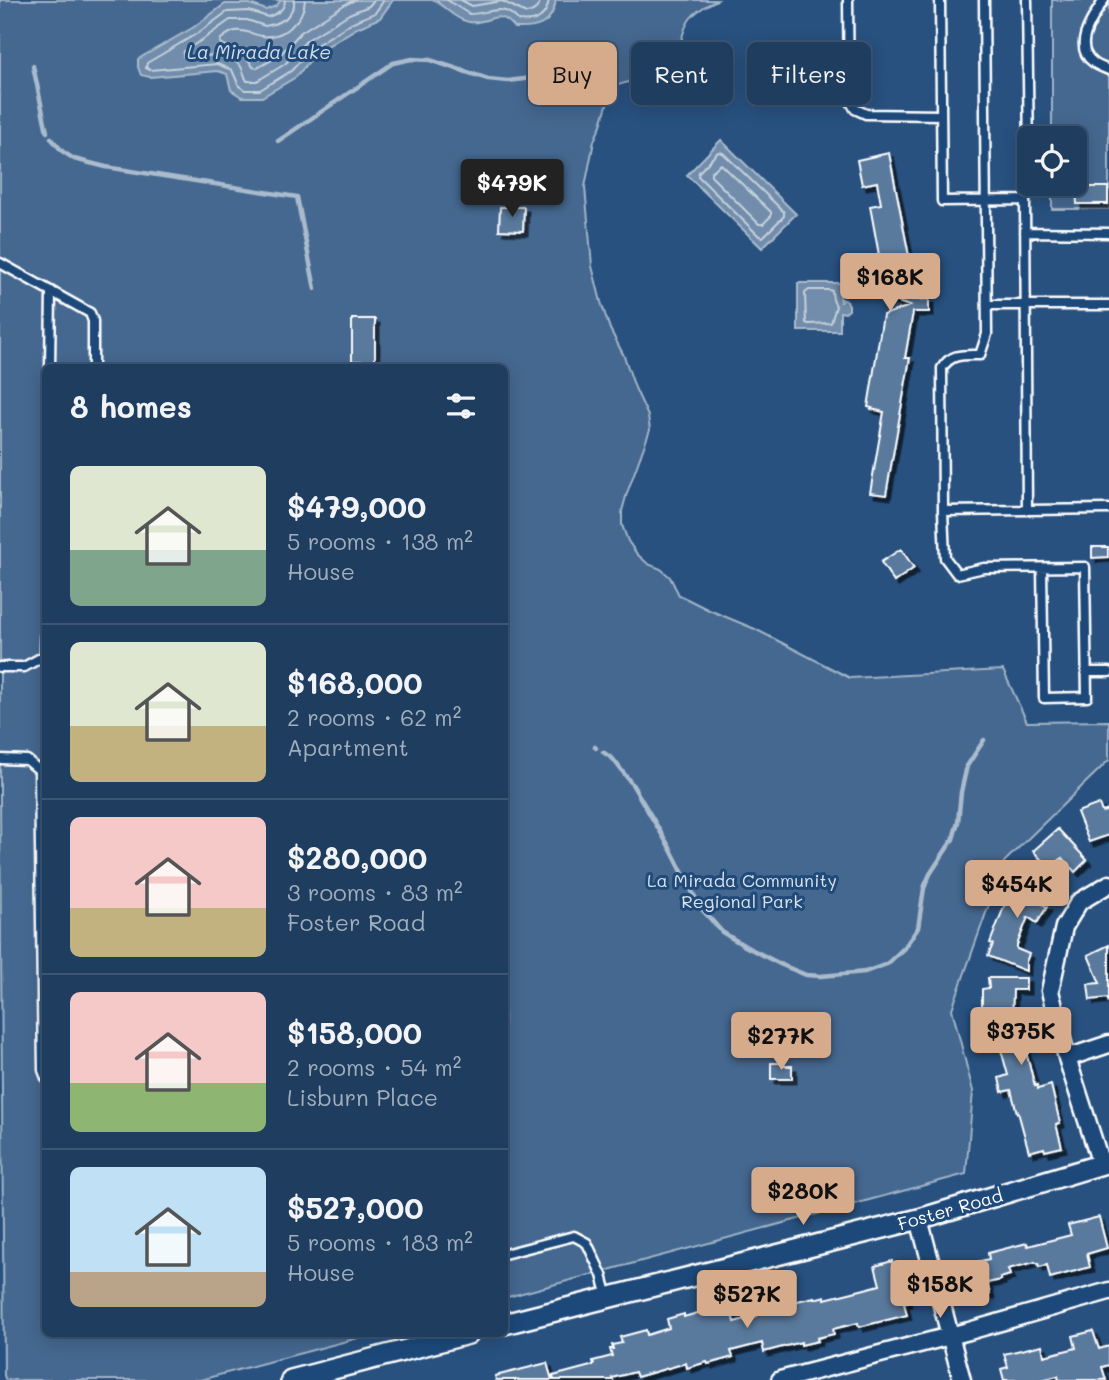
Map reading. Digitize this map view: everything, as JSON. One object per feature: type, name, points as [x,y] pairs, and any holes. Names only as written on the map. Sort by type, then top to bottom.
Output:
[{"type":"street","points":[[1105,1163],[1067,1058],[1050,990],[1064,927],[1079,902],[1109,884]]},
{"type":"street","points":[[1067,1058],[1109,1044]]},
{"type":"street","name":"Foster Road","points":[[508,1323],[919,1219],[1105,1163]]},
{"type":"street","points":[[919,1219],[962,1380]]},
{"type":"street","points":[[780,1380],[951,1336],[1109,1291]]},
{"type":"street","points":[[291,1380],[456,1337]]},
{"type":"lane","points":[[848,0],[849,99],[855,109],[866,114],[941,115]]},
{"type":"lane","points":[[940,0],[942,201],[1025,200]]},
{"type":"lane","points":[[984,0],[987,334],[981,355],[953,356],[942,368],[945,558],[957,574],[984,568],[1085,567],[1087,697],[1044,698],[1042,568]]},
{"type":"lane","points":[[1027,0],[1029,126]]},
{"type":"lane","points":[[1104,0],[1088,25],[1084,42],[1086,53],[1092,62],[1109,70]]},
{"type":"lane","points":[[1027,196],[1027,510]]},
{"type":"lane","points":[[1025,232],[1109,233]]},
{"type":"lane","points":[[0,263],[90,313],[93,321],[93,364]]},
{"type":"lane","points":[[50,364],[51,291]]},
{"type":"lane","points":[[987,305],[1109,305]]},
{"type":"lane","points":[[943,511],[1109,509]]},
{"type":"lane","points":[[0,667],[24,667],[42,657]]},
{"type":"lane","points":[[1086,672],[1109,672]]},
{"type":"lane","points":[[0,759],[27,760],[39,770],[42,995]]},
{"type":"lane","points":[[508,1253],[574,1236],[587,1243],[602,1275],[608,1297]]},
{"type":"green space","name":"La Mirada Community Regional Park","points":[[0,0],[717,0],[699,10],[690,19],[681,42],[631,42],[631,82],[617,86],[617,42],[528,42],[528,105],[607,105],[594,141],[585,187],[592,266],[610,329],[648,416],[650,430],[622,511],[622,525],[628,541],[648,564],[661,569],[670,577],[679,595],[755,629],[850,678],[1003,670],[1027,722],[1109,721],[1109,760],[1004,862],[952,1009],[973,1091],[966,1174],[508,1297],[508,364],[42,364],[42,1337],[362,1337],[200,1380],[6,1380],[0,802]]},
{"type":"green space","points":[[1052,0],[1109,0],[1109,209],[1052,209],[1052,196],[1087,196],[1087,126],[1052,126]]},
{"type":"water","name":"La Mirada Lake","points":[[281,0],[393,0],[380,18],[357,28],[316,53],[296,77],[262,97],[242,97],[231,90],[227,74],[218,71],[150,77],[141,75],[138,59],[194,27],[225,4],[250,4],[266,10],[276,6]]},
{"type":"water","points":[[435,0],[556,0],[551,15],[543,24],[515,28],[498,17],[476,22],[464,21]]},
{"type":"water","points":[[721,140],[796,214],[762,248],[687,175]]},
{"type":"water","points":[[798,283],[840,283],[840,302],[842,299],[847,301],[849,310],[840,312],[840,331],[798,331]]},
{"type":"building","points":[[649,40],[669,40],[669,42]]},
{"type":"building","points":[[889,153],[909,256],[904,257],[912,300],[929,299],[929,312],[913,312],[905,358],[910,358],[886,495],[870,493],[884,412],[868,407],[883,315],[910,306],[883,297],[875,256],[879,255],[870,206],[881,204],[877,182],[862,185],[857,160]]},
{"type":"building","points":[[1087,187],[1108,187],[1108,204],[1077,204],[1077,196],[1087,196]]},
{"type":"building","points":[[500,207],[524,207],[523,231],[499,230]]},
{"type":"building","points":[[352,319],[375,319],[375,361],[352,361]]},
{"type":"building","points":[[1092,547],[1108,547],[1108,557],[1092,558]]},
{"type":"building","points":[[901,549],[914,568],[894,582],[881,562]]},
{"type":"building","points":[[1099,804],[1102,812],[1109,810],[1109,835],[1089,842],[1077,812]]},
{"type":"building","points":[[1058,829],[1087,860],[1075,872],[1062,858],[1050,869],[1033,851]]},
{"type":"building","points":[[1020,870],[1044,882],[1035,897],[1047,907],[1037,923],[1028,917],[1017,945],[1017,949],[1029,954],[1026,971],[988,956],[993,944],[990,943],[1005,904],[1003,902],[1009,892],[1006,891]]},
{"type":"building","points":[[1109,945],[1109,1003],[1107,998],[1090,1000],[1088,984],[1100,983],[1088,955]]},
{"type":"building","points":[[988,978],[1026,978],[1026,990],[1013,990],[1012,1024],[1032,1018],[1037,1035],[1023,1041],[1035,1086],[1037,1085],[1038,1089],[1051,1085],[1060,1123],[1056,1124],[1062,1147],[1029,1152],[1011,1090],[1002,1092],[999,1078],[1008,1075],[991,1014],[982,1013],[982,989],[989,988]]},
{"type":"building","points":[[771,1063],[792,1066],[792,1079],[771,1079]]},
{"type":"building","points":[[1099,1217],[1107,1248],[1087,1254],[1090,1267],[1050,1278],[1047,1265],[1039,1267],[1035,1262],[1008,1269],[1010,1275],[987,1283],[990,1294],[974,1298],[970,1283],[977,1281],[972,1263],[989,1259],[988,1253],[1071,1235],[1068,1225]]},
{"type":"building","points":[[892,1261],[897,1280],[901,1279],[907,1302],[904,1303],[907,1315],[859,1327],[858,1323],[833,1329],[834,1334],[801,1345],[801,1342],[764,1352],[762,1343],[731,1351],[733,1357],[687,1368],[686,1363],[637,1377],[635,1372],[612,1378],[613,1380],[554,1380],[553,1376],[594,1365],[593,1361],[612,1356],[610,1349],[613,1349],[612,1345],[622,1343],[620,1337],[646,1330],[647,1335],[669,1328],[667,1319],[725,1305],[730,1306],[734,1322],[757,1316],[756,1312],[764,1310],[761,1298],[773,1295],[776,1306],[857,1291],[880,1285],[875,1266]]},
{"type":"building","points":[[1093,1331],[1099,1349],[1109,1346],[1109,1365],[1102,1367],[1106,1380],[1059,1380],[1058,1376],[1041,1380],[1004,1380],[1001,1369],[1008,1367],[1004,1354],[1042,1345],[1044,1356],[1076,1348],[1073,1336]]},
{"type":"building","points":[[547,1363],[552,1380],[496,1380],[495,1376]]},
{"type":"waterway","points":[[278,141],[393,63],[412,59],[430,60],[488,79],[508,81],[528,78]]},
{"type":"waterway","points":[[33,66],[47,132]]},
{"type":"waterway","points":[[51,138],[62,151],[74,159],[106,167],[297,197],[315,289]]},
{"type":"waterway","points":[[603,752],[613,759],[632,784],[670,848],[700,907],[722,932],[782,965],[806,975],[821,976],[865,972],[887,964],[904,948],[918,928],[924,888],[953,839],[967,766],[984,740]]}]
